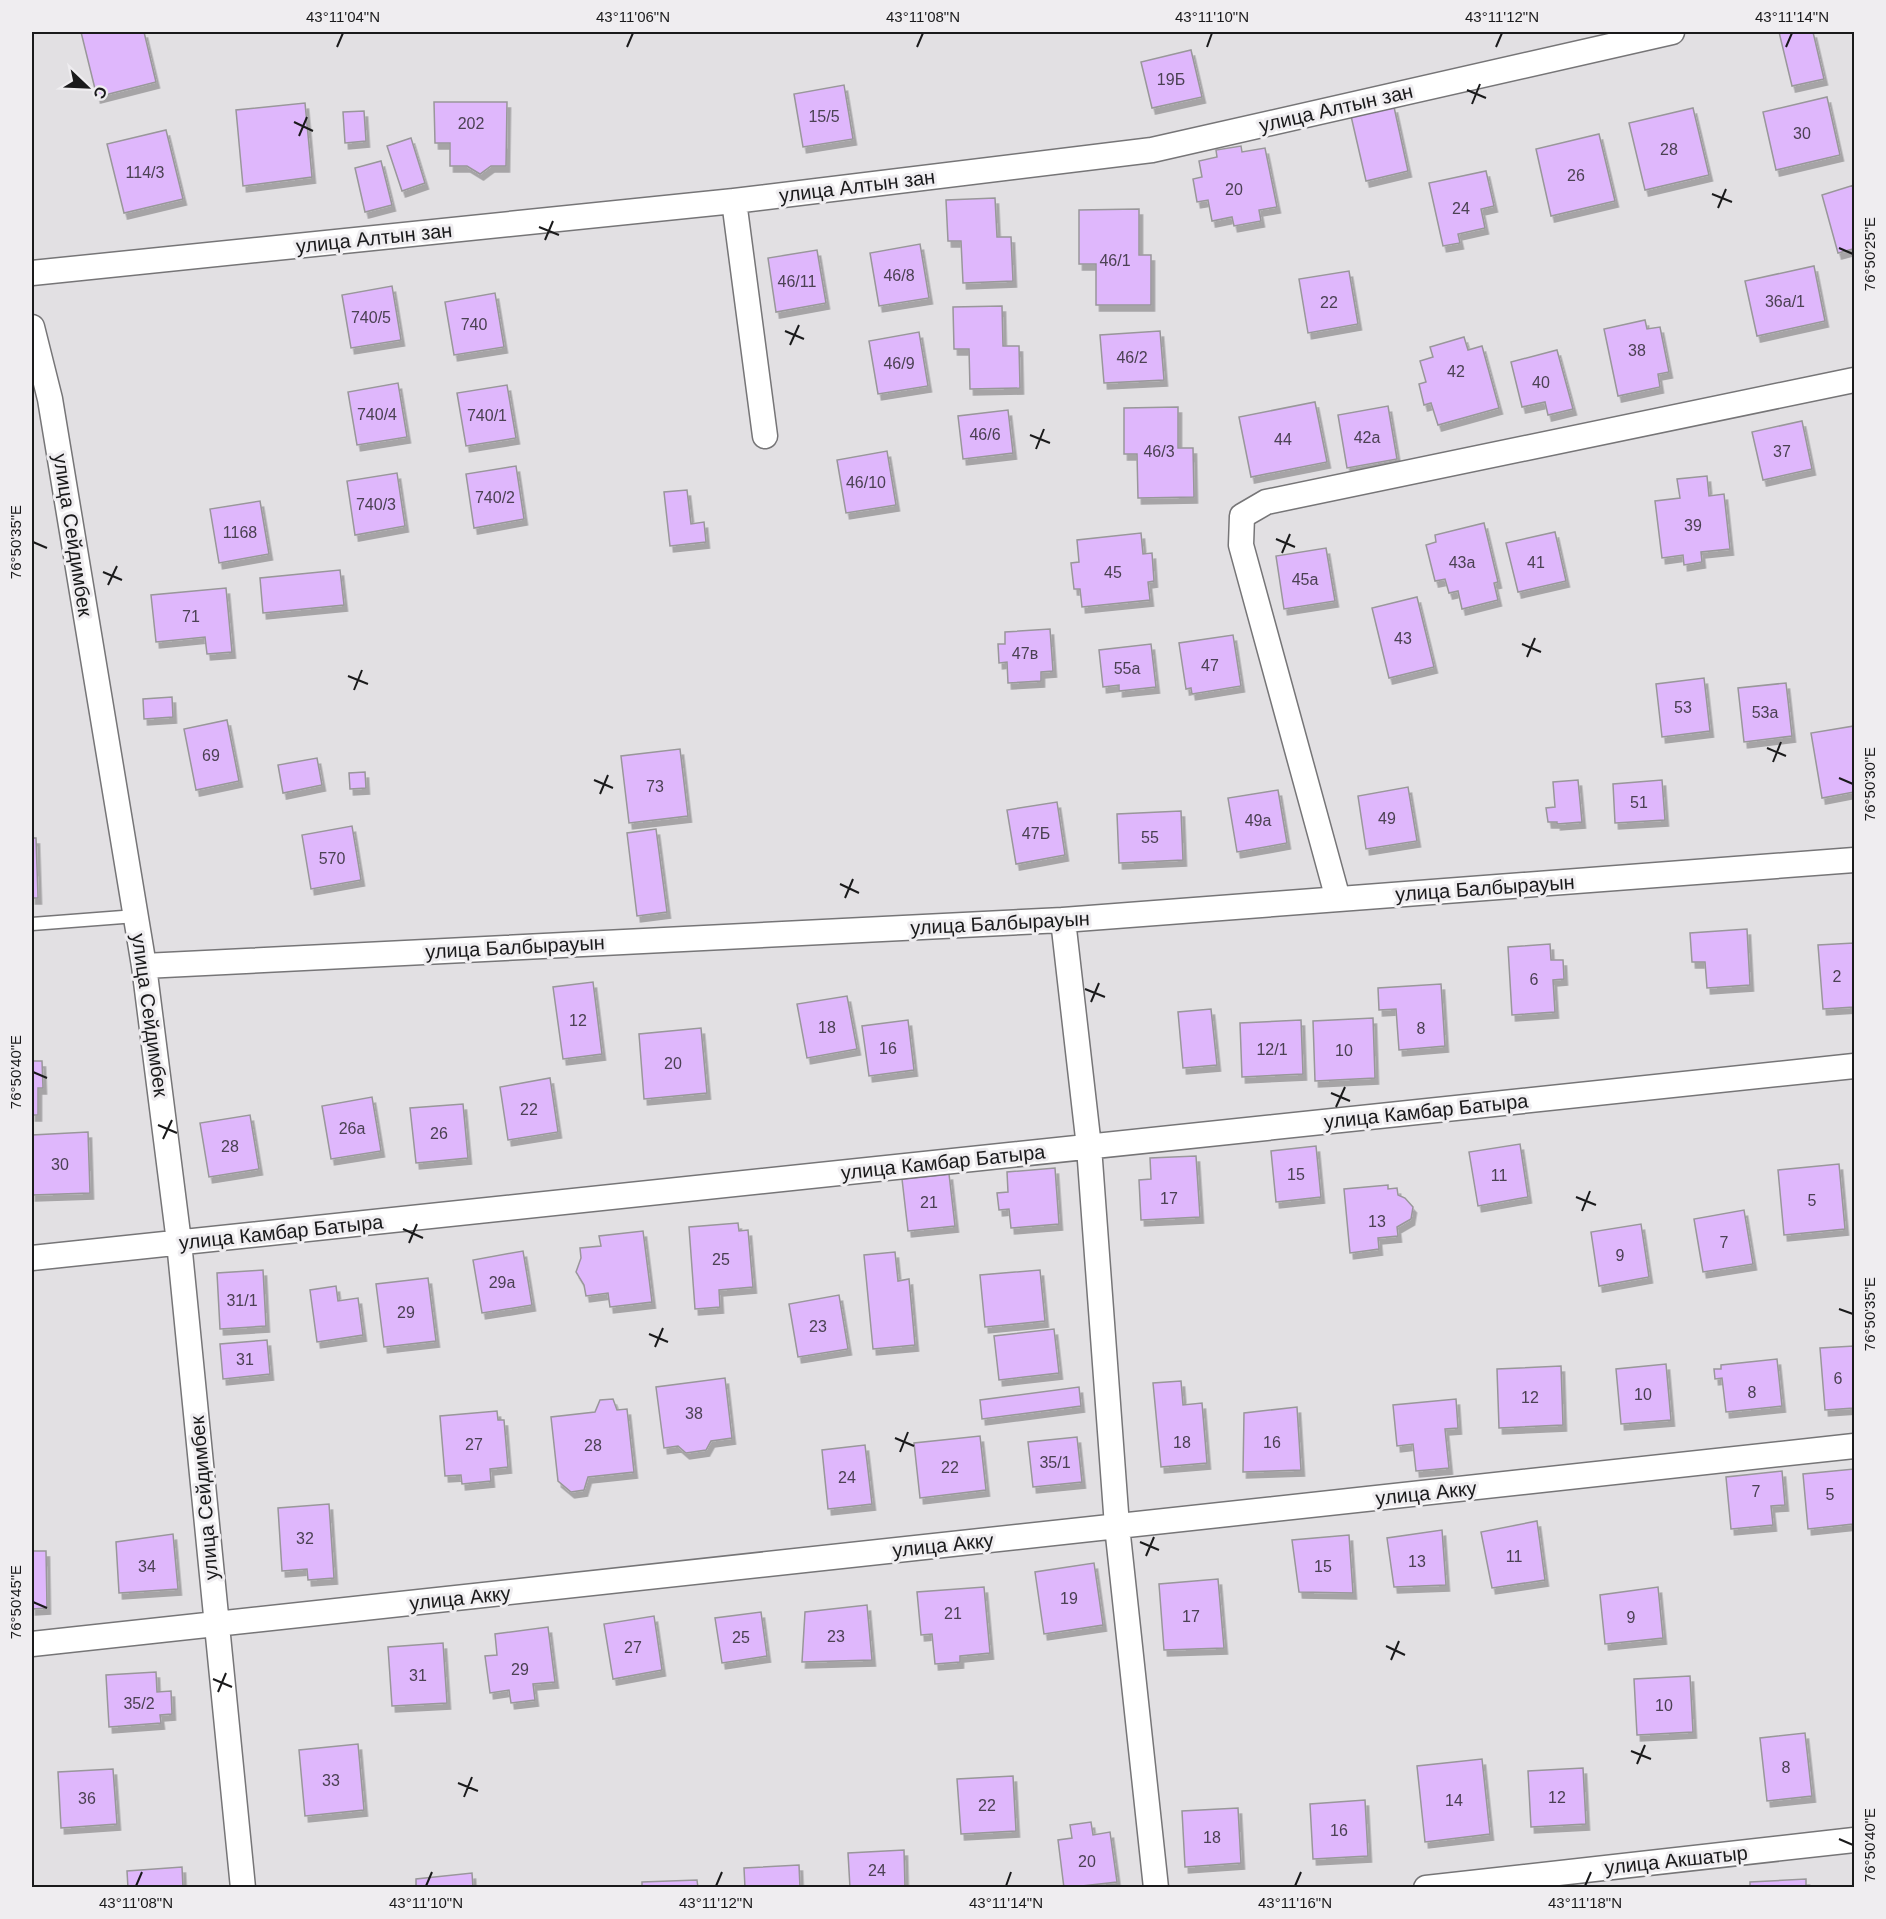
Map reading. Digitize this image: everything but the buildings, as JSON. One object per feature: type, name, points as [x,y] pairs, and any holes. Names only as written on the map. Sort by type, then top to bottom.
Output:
[{"type":"street","name":"улица Алтын зан","points":[[32,273],[734,201],[1152,150],[1672,32]]},
{"type":"street","points":[[734,201],[765,436]]},
{"type":"street","name":"улица Сейдимбек","points":[[32,327],[50,399],[144,966],[179,1242],[243,1887]]},
{"type":"street","points":[[1338,899],[1241,545],[1242,516],[1266,502],[1854,380]]},
{"type":"street","name":"улица Балбырауын","points":[[144,966],[1063,920],[1854,860]]},
{"type":"street","points":[[1063,920],[1089,1147],[1117,1526],[1156,1887]]},
{"type":"street","name":"улица Камбар Батыра","points":[[32,1258],[1854,1066]]},
{"type":"street","name":"улица Акку","points":[[32,1644],[1854,1446]]},
{"type":"street","name":"улица Акшатыр","points":[[1426,1887],[1854,1840]]},
{"type":"lane","points":[[32,924],[136,916]]}]
